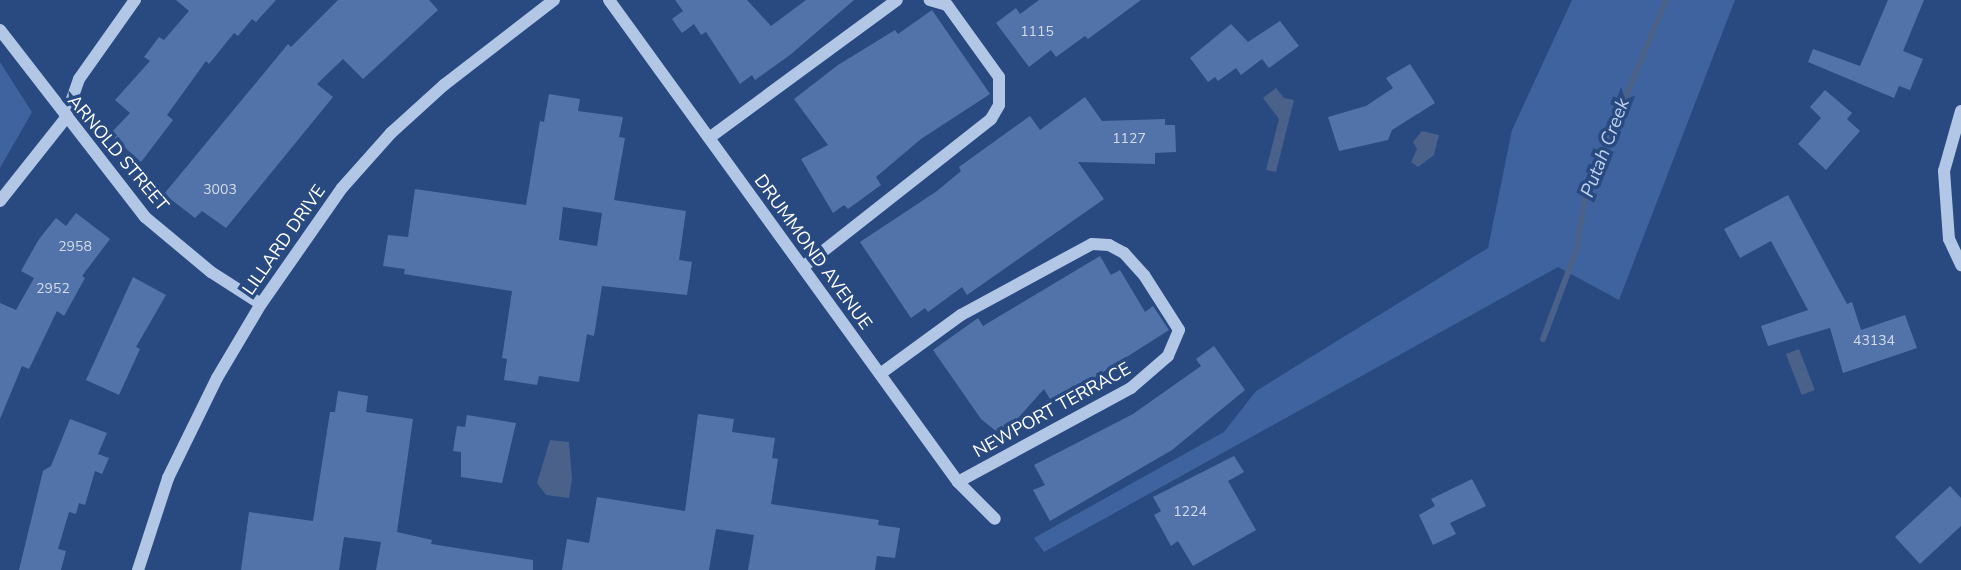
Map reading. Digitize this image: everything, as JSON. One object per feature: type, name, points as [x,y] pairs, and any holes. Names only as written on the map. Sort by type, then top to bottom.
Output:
[{"type":"street","points":[[0,201],[65,119],[79,79],[135,0]]},
{"type":"street","name":"LILLARD DRIVE","points":[[138,570],[168,478],[217,378],[261,304],[342,188],[391,133],[464,67],[554,0]]},
{"type":"street","name":"DRUMMOND AVENUE","points":[[609,0],[958,482],[995,519]]},
{"type":"street","points":[[709,138],[897,0]]},
{"type":"street","points":[[803,267],[991,119],[999,105],[999,77],[947,5],[930,0]]},
{"type":"street","name":"ARNOLD STREET","points":[[0,30],[65,119],[145,217],[211,272],[261,304]]},
{"type":"street","points":[[1961,111],[1944,171],[1949,239],[1961,265]]},
{"type":"street","name":"NEWPORT TERRACE","points":[[880,374],[961,315],[1092,244],[1108,245],[1124,253],[1144,275],[1179,330],[1168,356],[1131,388],[958,482]]},
{"type":"shaded area","points":[[1572,0],[1735,0],[1619,300],[1558,267],[1044,552],[1034,538],[1224,432],[1256,391],[1488,248],[1512,130]]},
{"type":"shaded area","points":[[0,62],[32,112],[0,168]]},
{"type":"shaded area","points":[[1276,88],[1284,98],[1294,100],[1276,172],[1266,170],[1279,119],[1263,98]]},
{"type":"shaded area","points":[[1422,131],[1439,135],[1434,155],[1418,167],[1411,162],[1417,149],[1413,142]]},
{"type":"shaded area","points":[[1799,349],[1815,390],[1802,395],[1786,354]]},
{"type":"shaded area","points":[[550,440],[569,442],[572,479],[569,498],[546,495],[537,483]]},
{"type":"building","points":[[176,0],[276,0],[256,22],[252,19],[238,36],[234,33],[209,64],[206,61],[167,115],[173,120],[141,162],[110,134],[130,113],[115,100],[150,61],[144,57],[159,37],[164,40],[189,11]]},
{"type":"building","points":[[338,0],[429,0],[438,10],[363,79],[343,59],[317,84],[333,97],[226,228],[202,211],[195,218],[164,194],[288,44],[291,47]]},
{"type":"building","points":[[675,0],[747,0],[771,26],[806,0],[854,0],[790,55],[755,80],[752,75],[740,84],[706,32],[701,35],[694,24],[682,33],[672,19],[683,11]]},
{"type":"building","points":[[1039,0],[1141,0],[1088,39],[1085,36],[1056,57],[1051,50],[1029,67],[996,23],[1016,8],[1020,14]]},
{"type":"building","points":[[1888,0],[1924,0],[1903,51],[1923,59],[1910,90],[1899,86],[1894,98],[1808,62],[1813,49],[1860,66]]},
{"type":"building","points":[[932,10],[990,94],[921,139],[876,177],[881,185],[848,209],[844,205],[833,213],[801,159],[828,145],[794,99],[838,65],[895,30],[898,34]]},
{"type":"building","points":[[1280,21],[1299,46],[1269,68],[1262,59],[1241,75],[1236,68],[1218,81],[1215,77],[1208,82],[1190,58],[1231,24],[1248,42]]},
{"type":"building","points":[[1410,64],[1435,103],[1392,130],[1388,140],[1339,151],[1328,117],[1366,106],[1393,88],[1386,78]]},
{"type":"building","points":[[1825,90],[1852,113],[1847,119],[1860,131],[1826,170],[1798,144],[1821,118],[1810,107]]},
{"type":"building","points":[[549,94],[580,99],[578,111],[623,117],[619,137],[625,138],[614,200],[686,211],[679,260],[692,262],[687,295],[602,286],[594,336],[587,334],[579,382],[539,376],[537,385],[504,380],[507,359],[502,358],[512,291],[404,274],[405,269],[383,266],[388,235],[408,237],[415,189],[526,205],[540,121],[544,122]],"holes":[[[563,207],[602,213],[597,246],[559,240]]]},
{"type":"building","points":[[1085,97],[1102,121],[1165,119],[1165,125],[1175,125],[1176,152],[1155,153],[1155,164],[1078,162],[1104,199],[967,295],[962,287],[928,312],[925,308],[911,318],[860,242],[937,191],[961,171],[959,167],[1030,116],[1040,130]]},
{"type":"building","points":[[1788,195],[1847,304],[1852,302],[1861,330],[1905,315],[1917,348],[1843,373],[1830,328],[1768,346],[1761,326],[1808,310],[1771,241],[1740,258],[1724,229]]},
{"type":"building","points":[[76,213],[110,239],[82,276],[85,278],[64,316],[57,311],[29,369],[22,366],[0,419],[0,303],[16,310],[34,278],[21,271],[39,239],[56,218],[66,226]]},
{"type":"building","points":[[1100,256],[1111,275],[1120,270],[1145,312],[1153,306],[1169,330],[1053,404],[1044,389],[1002,436],[981,419],[933,350],[978,318],[983,326]]},
{"type":"building","points":[[133,277],[166,295],[136,347],[140,349],[119,395],[86,380]]},
{"type":"building","points":[[1214,346],[1245,390],[1172,450],[1050,521],[1033,490],[1045,485],[1034,465],[1133,414],[1201,366],[1196,359]]},
{"type":"building","points":[[338,391],[368,396],[366,412],[413,419],[397,532],[432,540],[431,544],[533,560],[533,570],[376,570],[381,542],[344,537],[339,570],[241,570],[249,512],[313,521],[330,412],[335,412]]},
{"type":"building","points":[[698,414],[734,419],[732,432],[775,438],[772,458],[778,459],[771,504],[879,520],[878,525],[900,528],[895,558],[877,556],[875,570],[748,570],[754,535],[716,529],[709,570],[562,570],[567,539],[589,543],[597,497],[685,511]]},
{"type":"building","points":[[467,415],[516,423],[502,483],[461,477],[461,452],[453,451],[457,426],[465,427]]},
{"type":"building","points":[[70,419],[107,433],[98,454],[109,458],[102,474],[95,471],[85,505],[79,503],[76,514],[69,512],[58,549],[66,551],[61,570],[19,570],[43,471],[51,466]]},
{"type":"building","points":[[1234,456],[1244,472],[1228,481],[1256,530],[1193,566],[1178,541],[1171,546],[1154,515],[1161,511],[1153,497]]},
{"type":"building","points":[[1472,479],[1486,506],[1450,523],[1456,534],[1433,545],[1419,515],[1435,506],[1431,499]]},
{"type":"building","points":[[1950,486],[1961,498],[1961,526],[1920,564],[1895,537]]},
{"type":"waterway","name":"Putah Creek","points":[[1543,339],[1576,251],[1586,194],[1666,0]]}]
